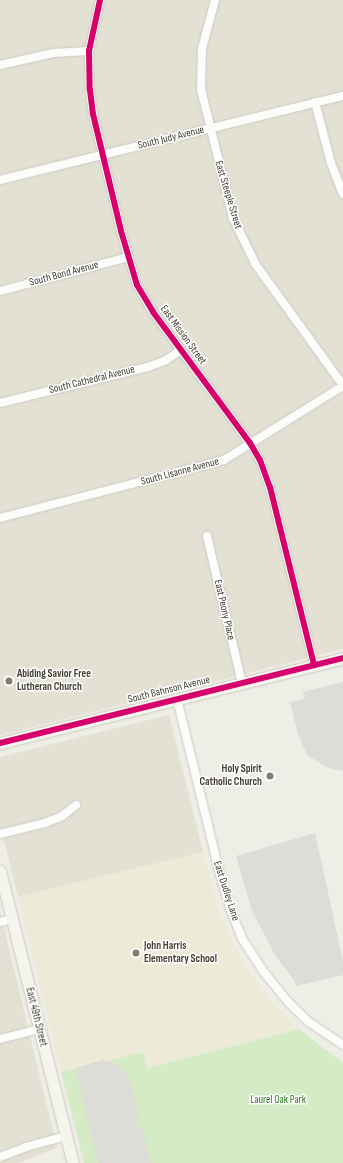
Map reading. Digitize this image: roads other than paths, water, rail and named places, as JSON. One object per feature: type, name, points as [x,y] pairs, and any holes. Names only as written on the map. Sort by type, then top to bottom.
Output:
[{"type":"street","name":"East Mission Street","points":[[100,0],[89,51],[91,96],[102,155],[128,257],[137,285],[181,350],[250,443],[260,460],[270,487],[314,665]]},
{"type":"street","name":"East Steeple Street","points":[[215,0],[202,49],[200,68],[201,89],[226,195],[243,241],[256,265],[343,386]]},
{"type":"street","points":[[0,65],[53,52],[89,51]]},
{"type":"street","name":"South Judy Avenue","points":[[0,180],[343,96]]},
{"type":"street","points":[[315,102],[331,163],[343,194]]},
{"type":"street","name":"South Bond Avenue","points":[[0,291],[128,257]]},
{"type":"street","name":"South Cathedral Avenue","points":[[0,403],[148,367],[166,360],[181,350]]},
{"type":"street","name":"South Lisanne Avenue","points":[[0,518],[212,465],[224,460],[343,386]]},
{"type":"street","name":"East Peony Place","points":[[207,536],[242,683]]},
{"type":"street","name":"South Bahnson Avenue","points":[[0,743],[343,658]]},
{"type":"street","name":"East Dudley Lane","points":[[177,698],[221,878],[231,911],[244,940],[263,972],[288,1002],[309,1022],[343,1045]]},
{"type":"street","points":[[0,834],[45,823],[62,816],[76,805]]},
{"type":"street","name":"East 49th Street","points":[[0,871],[73,1163]]},
{"type":"street","points":[[0,922],[12,919]]},
{"type":"street","points":[[0,1039],[39,1029]]},
{"type":"street","points":[[0,1157],[26,1147],[66,1136]]},
{"type":"place","name":"Abiding Savior Free Lutheran Church","points":[[9,681]]},
{"type":"place","name":"Holy Spirit Catholic Church","points":[[270,776]]},
{"type":"place","name":"John Harris Elementary School","points":[[136,953]]},
{"type":"park label","name":"Laurel Oak Park","points":[[278,1100]]}]
